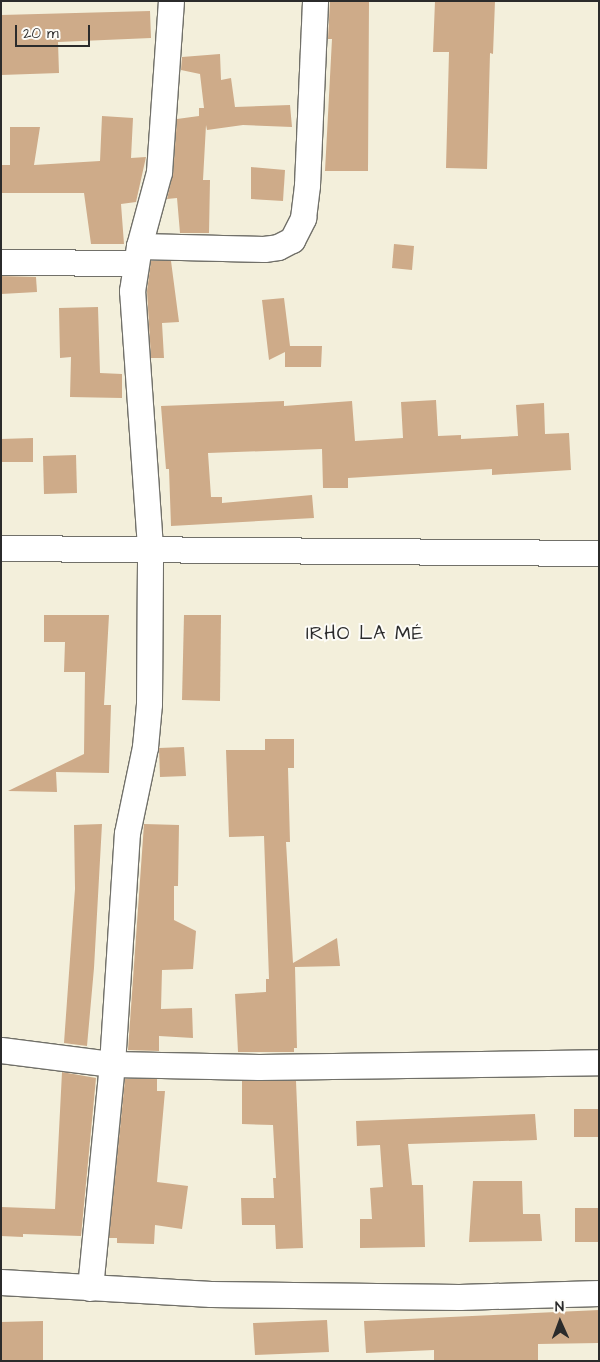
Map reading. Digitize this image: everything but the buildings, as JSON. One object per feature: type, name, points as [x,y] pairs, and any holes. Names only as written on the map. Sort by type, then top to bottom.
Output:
[{"type":"street","points":[[90,1288],[112,1064],[127,833],[145,747],[149,704],[150,547],[132,291],[137,255],[160,172],[171,1]]},
{"type":"street","points":[[1,262],[264,249],[278,247],[292,240],[302,218],[307,185],[315,1]]},
{"type":"street","points":[[1,548],[150,547],[599,554]]},
{"type":"street","points":[[1,1050],[112,1064],[259,1067],[599,1062]]},
{"type":"street","points":[[1,1282],[212,1294],[459,1298],[599,1293]]},
{"type":"district","name":"IRHO LA MÉ","points":[[365,634]]}]
